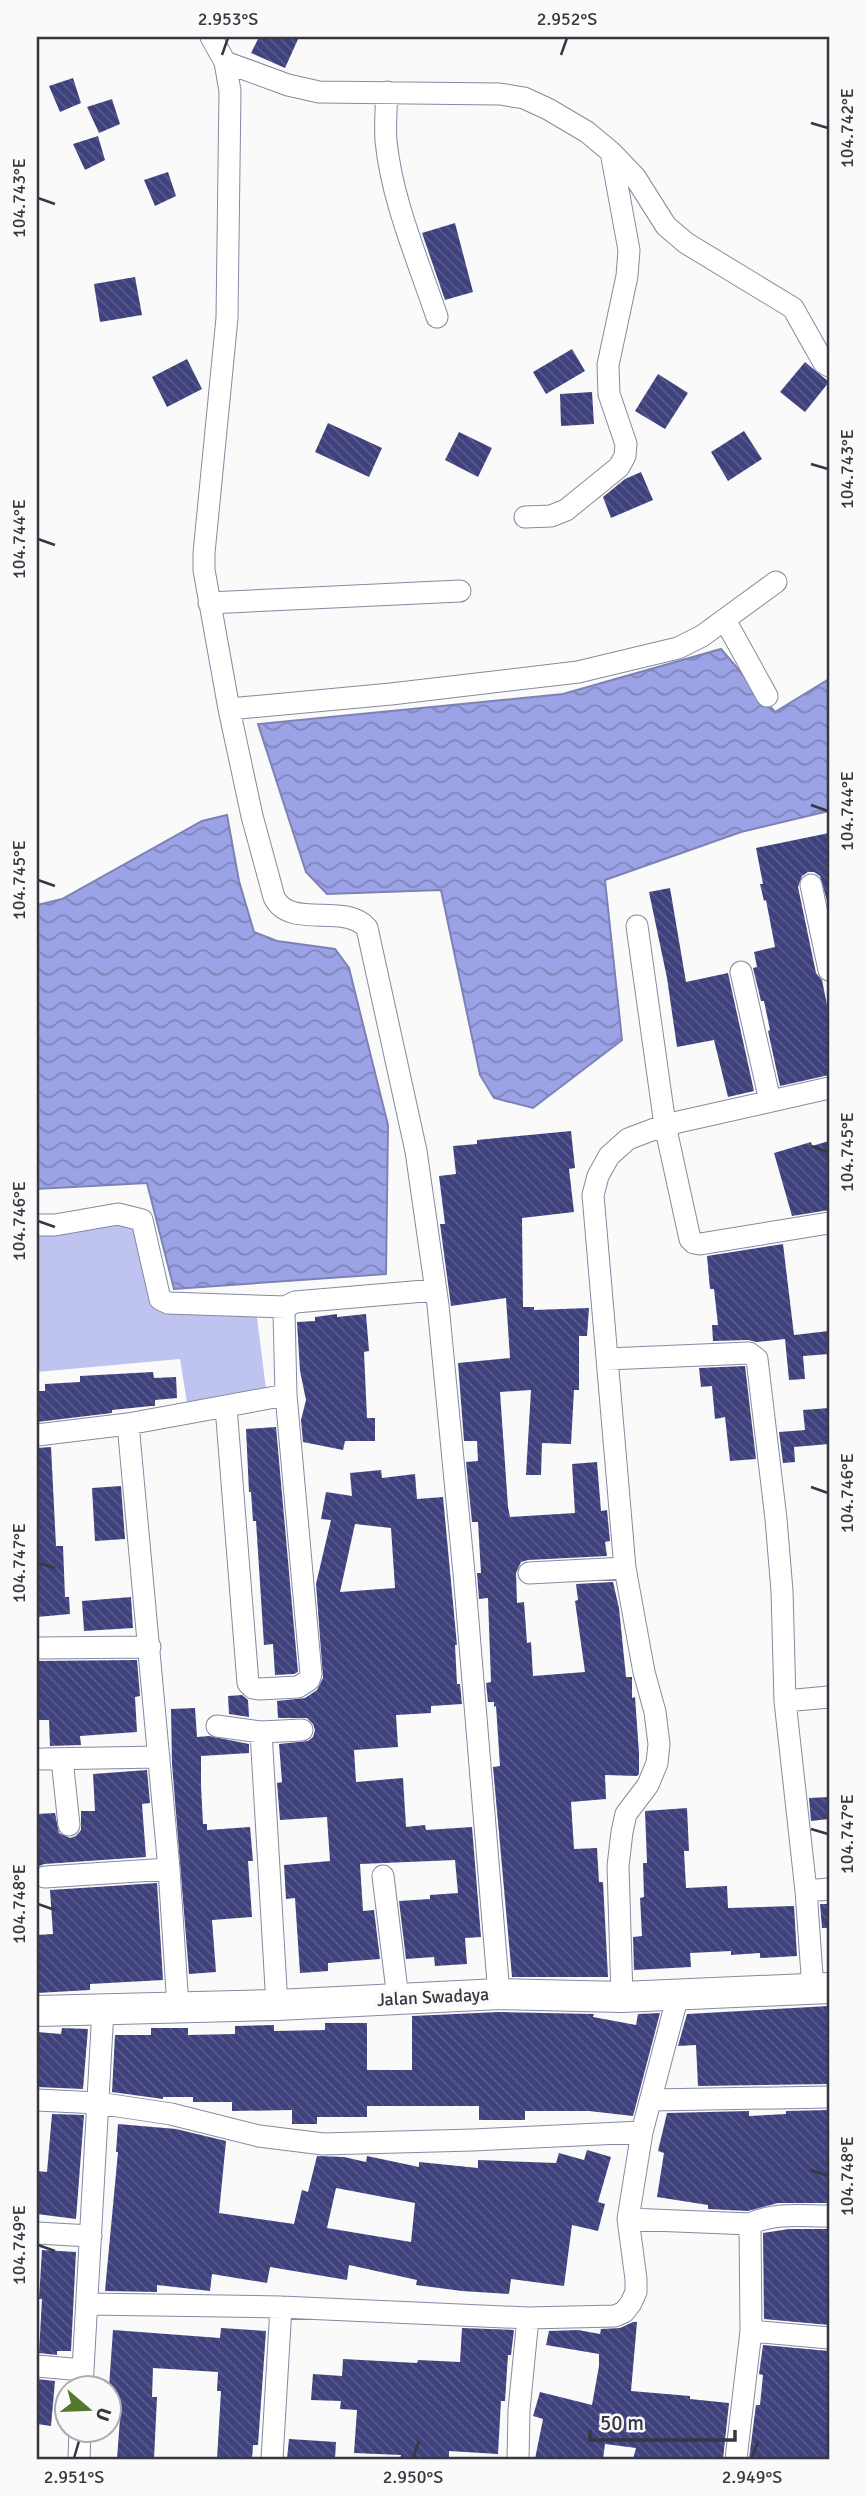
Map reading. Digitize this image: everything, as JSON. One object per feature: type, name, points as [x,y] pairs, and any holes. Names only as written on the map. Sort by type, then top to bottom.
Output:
[{"type":"street","points":[[211,37],[225,62],[230,91],[227,318],[204,553],[209,603],[252,816],[278,904],[292,913],[355,920],[362,923],[370,934],[416,1151],[436,1290],[464,1573],[499,1994]]},
{"type":"street","points":[[225,62],[288,85],[319,92],[500,94],[524,98],[548,108],[611,152],[635,177],[666,226],[685,243],[793,308],[824,363],[829,366]]},
{"type":"street","points":[[387,92],[386,139],[390,165],[437,317]]},
{"type":"street","points":[[525,517],[551,516],[566,510],[619,467],[625,456],[626,444],[609,394],[608,365],[627,276],[629,250],[611,152]]},
{"type":"street","points":[[229,709],[391,695],[578,672],[678,648],[702,636],[776,582]]},
{"type":"street","points":[[209,603],[460,591]]},
{"type":"street","points":[[724,620],[767,696]]},
{"type":"street","points":[[811,885],[825,927],[829,970]]},
{"type":"street","points":[[637,926],[665,1125],[690,1239],[700,1244],[826,1229]]},
{"type":"street","points":[[741,972],[770,1101]]},
{"type":"street","points":[[622,1997],[618,1866],[622,1832],[626,1814],[648,1785],[657,1763],[659,1744],[655,1712],[644,1672],[625,1568],[593,1195],[598,1176],[609,1156],[628,1139],[665,1125],[829,1088]]},
{"type":"street","points":[[37,1225],[55,1225],[118,1214],[142,1220],[160,1299],[168,1303],[287,1307]]},
{"type":"street","points":[[226,1407],[248,1683],[259,1689],[298,1687],[309,1680],[311,1674],[286,1395],[284,1312],[295,1302],[436,1290]]},
{"type":"street","points":[[607,1359],[750,1353],[755,1356],[778,1543],[785,1701],[806,1891],[821,1989]]},
{"type":"street","points":[[37,1435],[128,1424],[286,1395]]},
{"type":"street","points":[[128,1424],[150,1647],[178,2007]]},
{"type":"street","points":[[528,1573],[625,1568]]},
{"type":"street","points":[[37,1648],[150,1647]]},
{"type":"street","points":[[785,1701],[829,1697]]},
{"type":"street","points":[[217,1726],[261,1732],[302,1730]]},
{"type":"street","points":[[261,1732],[276,2005]]},
{"type":"street","points":[[69,1825],[52,1759],[159,1757]]},
{"type":"street","points":[[45,1877],[169,1869]]},
{"type":"street","points":[[383,1876],[398,1999]]},
{"type":"street","points":[[806,1891],[829,1889]]},
{"type":"street","name":"Jalan Swadaya","points":[[37,2011],[276,2005],[499,1994],[622,1997],[821,1989]]},
{"type":"street","points":[[88,2304],[281,2307],[528,2318],[615,2316],[624,2312],[636,2292],[628,2219],[642,2132],[678,1995]]},
{"type":"street","points":[[83,2374],[103,2009]]},
{"type":"street","points":[[652,2100],[829,2097]]},
{"type":"street","points":[[37,2100],[97,2103],[171,2114],[259,2136],[323,2144],[642,2132]]},
{"type":"street","points":[[628,2219],[750,2224],[764,2217],[780,2215],[829,2216]]},
{"type":"street","points":[[736,2459],[751,2331],[750,2224]]},
{"type":"street","points":[[37,2233],[91,2236]]},
{"type":"street","points":[[272,2459],[281,2307]]},
{"type":"street","points":[[517,2459],[528,2318]]},
{"type":"street","points":[[751,2331],[829,2338]]},
{"type":"street","points":[[37,2366],[65,2374]]},
{"type":"shaded area","points":[[132,1205],[158,1310],[256,1310],[267,1397],[187,1403],[180,1359],[37,1372],[37,1220]]},
{"type":"water","points":[[721,649],[775,712],[829,679],[829,811],[741,832],[605,880],[622,1040],[533,1108],[494,1098],[480,1075],[441,890],[327,894],[306,872],[258,724],[563,694]]},
{"type":"water","points":[[227,815],[239,881],[254,932],[277,941],[335,949],[349,968],[388,1125],[386,1274],[174,1289],[147,1183],[37,1189],[37,905],[62,899],[202,821]]},
{"type":"building","points":[[259,37],[299,37],[285,68],[251,53]]},
{"type":"building","points":[[73,78],[81,103],[60,112],[49,86]]},
{"type":"building","points":[[112,99],[120,124],[99,133],[87,107]]},
{"type":"building","points":[[98,136],[105,160],[85,170],[73,144]]},
{"type":"building","points":[[168,172],[176,196],[155,206],[144,180]]},
{"type":"building","points":[[455,223],[473,292],[445,300],[422,233]]},
{"type":"building","points":[[135,277],[142,315],[100,322],[94,284]]},
{"type":"building","points":[[572,349],[585,371],[546,394],[533,372]]},
{"type":"building","points":[[187,359],[202,389],[167,407],[152,377]]},
{"type":"building","points":[[805,362],[829,382],[805,412],[780,392]]},
{"type":"building","points":[[658,374],[688,393],[665,429],[635,411]]},
{"type":"building","points":[[592,392],[594,424],[561,426],[560,394]]},
{"type":"building","points":[[328,423],[382,448],[369,477],[315,452]]},
{"type":"building","points":[[744,431],[762,459],[728,481],[711,452]]},
{"type":"building","points":[[459,432],[492,448],[478,477],[445,460]]},
{"type":"building","points":[[641,472],[653,500],[611,518],[603,497],[625,479]]},
{"type":"building","points":[[829,833],[829,908],[820,876],[808,872],[802,876],[798,887],[816,973],[822,980],[828,1010],[829,1075],[780,1086],[764,1001],[761,1001],[753,968],[757,967],[754,952],[775,947],[766,900],[764,901],[760,884],[763,884],[756,848]]},
{"type":"building","points":[[670,888],[686,982],[728,973],[754,1091],[728,1097],[714,1040],[677,1047],[667,978],[649,892]]},
{"type":"building","points":[[571,1131],[575,1168],[569,1169],[574,1212],[522,1218],[523,1307],[534,1307],[534,1310],[589,1308],[587,1336],[579,1336],[579,1390],[574,1390],[571,1444],[542,1443],[541,1475],[526,1475],[531,1390],[500,1392],[508,1507],[510,1517],[575,1513],[572,1464],[597,1462],[601,1511],[607,1510],[610,1541],[605,1542],[607,1556],[521,1562],[516,1573],[517,1603],[524,1602],[527,1643],[531,1642],[533,1676],[585,1672],[575,1601],[578,1600],[576,1584],[613,1582],[619,1608],[626,1677],[632,1677],[632,1698],[635,1697],[639,1774],[605,1775],[606,1799],[571,1802],[574,1849],[597,1848],[599,1882],[603,1882],[608,1977],[512,1977],[493,1767],[500,1766],[496,1706],[494,1707],[494,1702],[488,1702],[486,1683],[491,1682],[488,1598],[479,1599],[477,1573],[481,1573],[478,1522],[472,1522],[466,1462],[478,1461],[477,1441],[464,1441],[458,1363],[510,1358],[506,1298],[451,1306],[440,1224],[445,1224],[439,1176],[456,1174],[453,1146],[477,1144],[477,1140]]},
{"type":"building","points":[[829,1141],[829,1210],[792,1216],[774,1153],[811,1142],[812,1146]]},
{"type":"building","points":[[783,1244],[794,1335],[829,1331],[829,1354],[803,1356],[805,1379],[789,1380],[785,1339],[756,1342],[713,1341],[712,1325],[718,1325],[714,1289],[710,1289],[707,1256]]},
{"type":"building","points":[[337,1314],[337,1317],[366,1314],[369,1351],[364,1352],[367,1418],[375,1418],[375,1441],[345,1441],[343,1450],[303,1442],[301,1420],[306,1400],[300,1371],[297,1322],[315,1321],[315,1317]]},
{"type":"building","points":[[745,1366],[756,1459],[730,1461],[725,1417],[715,1419],[712,1386],[701,1387],[699,1368]]},
{"type":"building","points":[[153,1372],[154,1378],[176,1377],[177,1398],[155,1400],[155,1406],[37,1422],[37,1391],[45,1391],[45,1384],[80,1382],[80,1376]]},
{"type":"building","points":[[829,1408],[829,1444],[794,1447],[795,1462],[783,1463],[779,1432],[805,1430],[803,1410]]},
{"type":"building","points":[[276,1427],[298,1672],[275,1675],[273,1644],[264,1645],[256,1521],[253,1521],[249,1492],[246,1429]]},
{"type":"building","points":[[51,1447],[56,1546],[63,1546],[65,1597],[69,1597],[70,1614],[37,1617],[37,1448]]},
{"type":"building","points":[[381,1470],[382,1478],[415,1474],[417,1499],[443,1497],[457,1645],[457,1684],[460,1684],[462,1704],[431,1706],[431,1713],[396,1715],[398,1747],[354,1750],[356,1782],[403,1778],[406,1827],[425,1825],[426,1830],[472,1827],[481,1937],[465,1938],[467,1964],[435,1966],[434,1957],[406,1959],[399,1901],[430,1899],[430,1895],[458,1893],[455,1860],[360,1864],[363,1911],[374,1910],[380,1959],[328,1963],[328,1971],[300,1973],[295,1898],[286,1899],[284,1865],[330,1861],[327,1817],[280,1820],[277,1783],[282,1782],[279,1744],[308,1741],[315,1730],[307,1718],[278,1718],[277,1701],[305,1698],[317,1690],[323,1678],[316,1584],[331,1520],[321,1519],[326,1492],[352,1496],[350,1473]],"holes":[[[355,1524],[391,1528],[395,1588],[340,1592]]]},
{"type":"building","points":[[121,1486],[125,1539],[95,1541],[92,1488]]},
{"type":"building","points":[[131,1597],[133,1628],[84,1631],[82,1601]]},
{"type":"building","points":[[137,1660],[140,1696],[135,1697],[137,1732],[80,1736],[81,1745],[50,1746],[49,1720],[37,1720],[37,1661]]},
{"type":"building","points":[[242,1695],[248,1700],[249,1717],[229,1714],[228,1696]]},
{"type":"building","points":[[195,1708],[197,1737],[209,1736],[249,1744],[249,1753],[201,1756],[201,1786],[203,1824],[207,1824],[207,1830],[250,1827],[253,1861],[248,1861],[252,1917],[212,1920],[216,1972],[189,1974],[172,1764],[171,1709]]},
{"type":"building","points":[[147,1770],[150,1803],[142,1804],[146,1857],[44,1864],[37,1867],[37,1814],[55,1813],[59,1833],[70,1838],[76,1836],[81,1830],[81,1811],[95,1811],[93,1774]]},
{"type":"building","points":[[829,1797],[829,1819],[811,1821],[809,1798]]},
{"type":"building","points":[[687,1808],[689,1851],[684,1851],[686,1888],[727,1886],[728,1908],[794,1906],[797,1956],[760,1958],[760,1953],[731,1955],[731,1951],[690,1953],[691,1967],[634,1970],[633,1937],[642,1936],[640,1898],[644,1897],[643,1863],[647,1863],[645,1811]]},
{"type":"building","points":[[157,1883],[163,1980],[90,1984],[90,1990],[37,1993],[37,1935],[53,1934],[50,1890]]},
{"type":"building","points":[[820,1904],[829,1904],[829,1928],[822,1928]]},
{"type":"building","points":[[829,2006],[829,2084],[698,2086],[696,2045],[678,2046],[687,2014]]},
{"type":"building","points":[[499,2012],[594,2014],[593,2017],[636,2025],[638,2014],[660,2013],[633,2116],[589,2111],[525,2111],[525,2120],[479,2120],[479,2106],[367,2106],[367,2117],[317,2117],[317,2124],[292,2124],[292,2110],[232,2111],[232,2102],[193,2102],[193,2097],[163,2099],[112,2092],[115,2035],[151,2035],[151,2028],[188,2028],[188,2035],[235,2034],[235,2026],[274,2025],[274,2031],[325,2030],[325,2023],[367,2023],[367,2070],[412,2070],[412,2016]]},
{"type":"building","points":[[62,2028],[88,2029],[83,2089],[37,2087],[37,2032],[61,2034]]},
{"type":"building","points":[[829,2110],[829,2203],[778,2203],[748,2211],[708,2209],[708,2205],[657,2197],[664,2153],[658,2151],[667,2113],[749,2111],[749,2116],[786,2114],[786,2111]]},
{"type":"building","points":[[52,2114],[84,2115],[76,2219],[37,2214],[37,2171],[47,2172]]},
{"type":"building","points":[[118,2124],[176,2129],[226,2141],[219,2213],[294,2224],[302,2190],[308,2192],[317,2156],[344,2157],[366,2162],[367,2156],[419,2167],[419,2162],[478,2168],[478,2160],[556,2163],[559,2153],[584,2160],[587,2150],[611,2157],[598,2202],[605,2204],[598,2231],[572,2225],[564,2286],[511,2279],[509,2294],[462,2291],[416,2285],[417,2280],[349,2265],[347,2280],[270,2267],[267,2283],[212,2274],[210,2291],[157,2285],[157,2292],[105,2291]],"holes":[[[336,2188],[415,2203],[411,2242],[327,2228]]]},
{"type":"building","points":[[789,2229],[829,2229],[829,2325],[764,2319],[763,2233]]},
{"type":"building","points":[[42,2250],[76,2252],[71,2351],[57,2351],[57,2355],[39,2353]]},
{"type":"building","points":[[637,2322],[631,2391],[690,2396],[690,2399],[729,2403],[723,2459],[633,2459],[636,2448],[605,2444],[603,2459],[535,2459],[543,2419],[533,2416],[540,2392],[592,2405],[599,2366],[599,2354],[546,2345],[549,2331],[578,2330],[600,2334],[601,2329],[620,2328]]},
{"type":"building","points":[[221,2328],[266,2331],[258,2445],[253,2445],[252,2459],[217,2459],[221,2391],[217,2391],[218,2372],[153,2368],[152,2397],[157,2397],[154,2459],[117,2459],[118,2444],[122,2444],[122,2374],[110,2374],[113,2330],[220,2338]]},
{"type":"building","points":[[462,2328],[514,2330],[511,2355],[508,2355],[505,2401],[501,2401],[498,2454],[449,2451],[449,2459],[400,2459],[401,2455],[354,2453],[357,2410],[340,2409],[341,2401],[311,2400],[313,2374],[342,2376],[343,2359],[417,2363],[418,2360],[460,2362]]},
{"type":"building","points":[[763,2345],[829,2351],[829,2459],[749,2459],[756,2405],[760,2405],[763,2375],[759,2374]]},
{"type":"building","points":[[37,2379],[52,2381],[51,2426],[37,2424]]},
{"type":"building","points":[[289,2439],[336,2442],[335,2459],[287,2459]]}]
